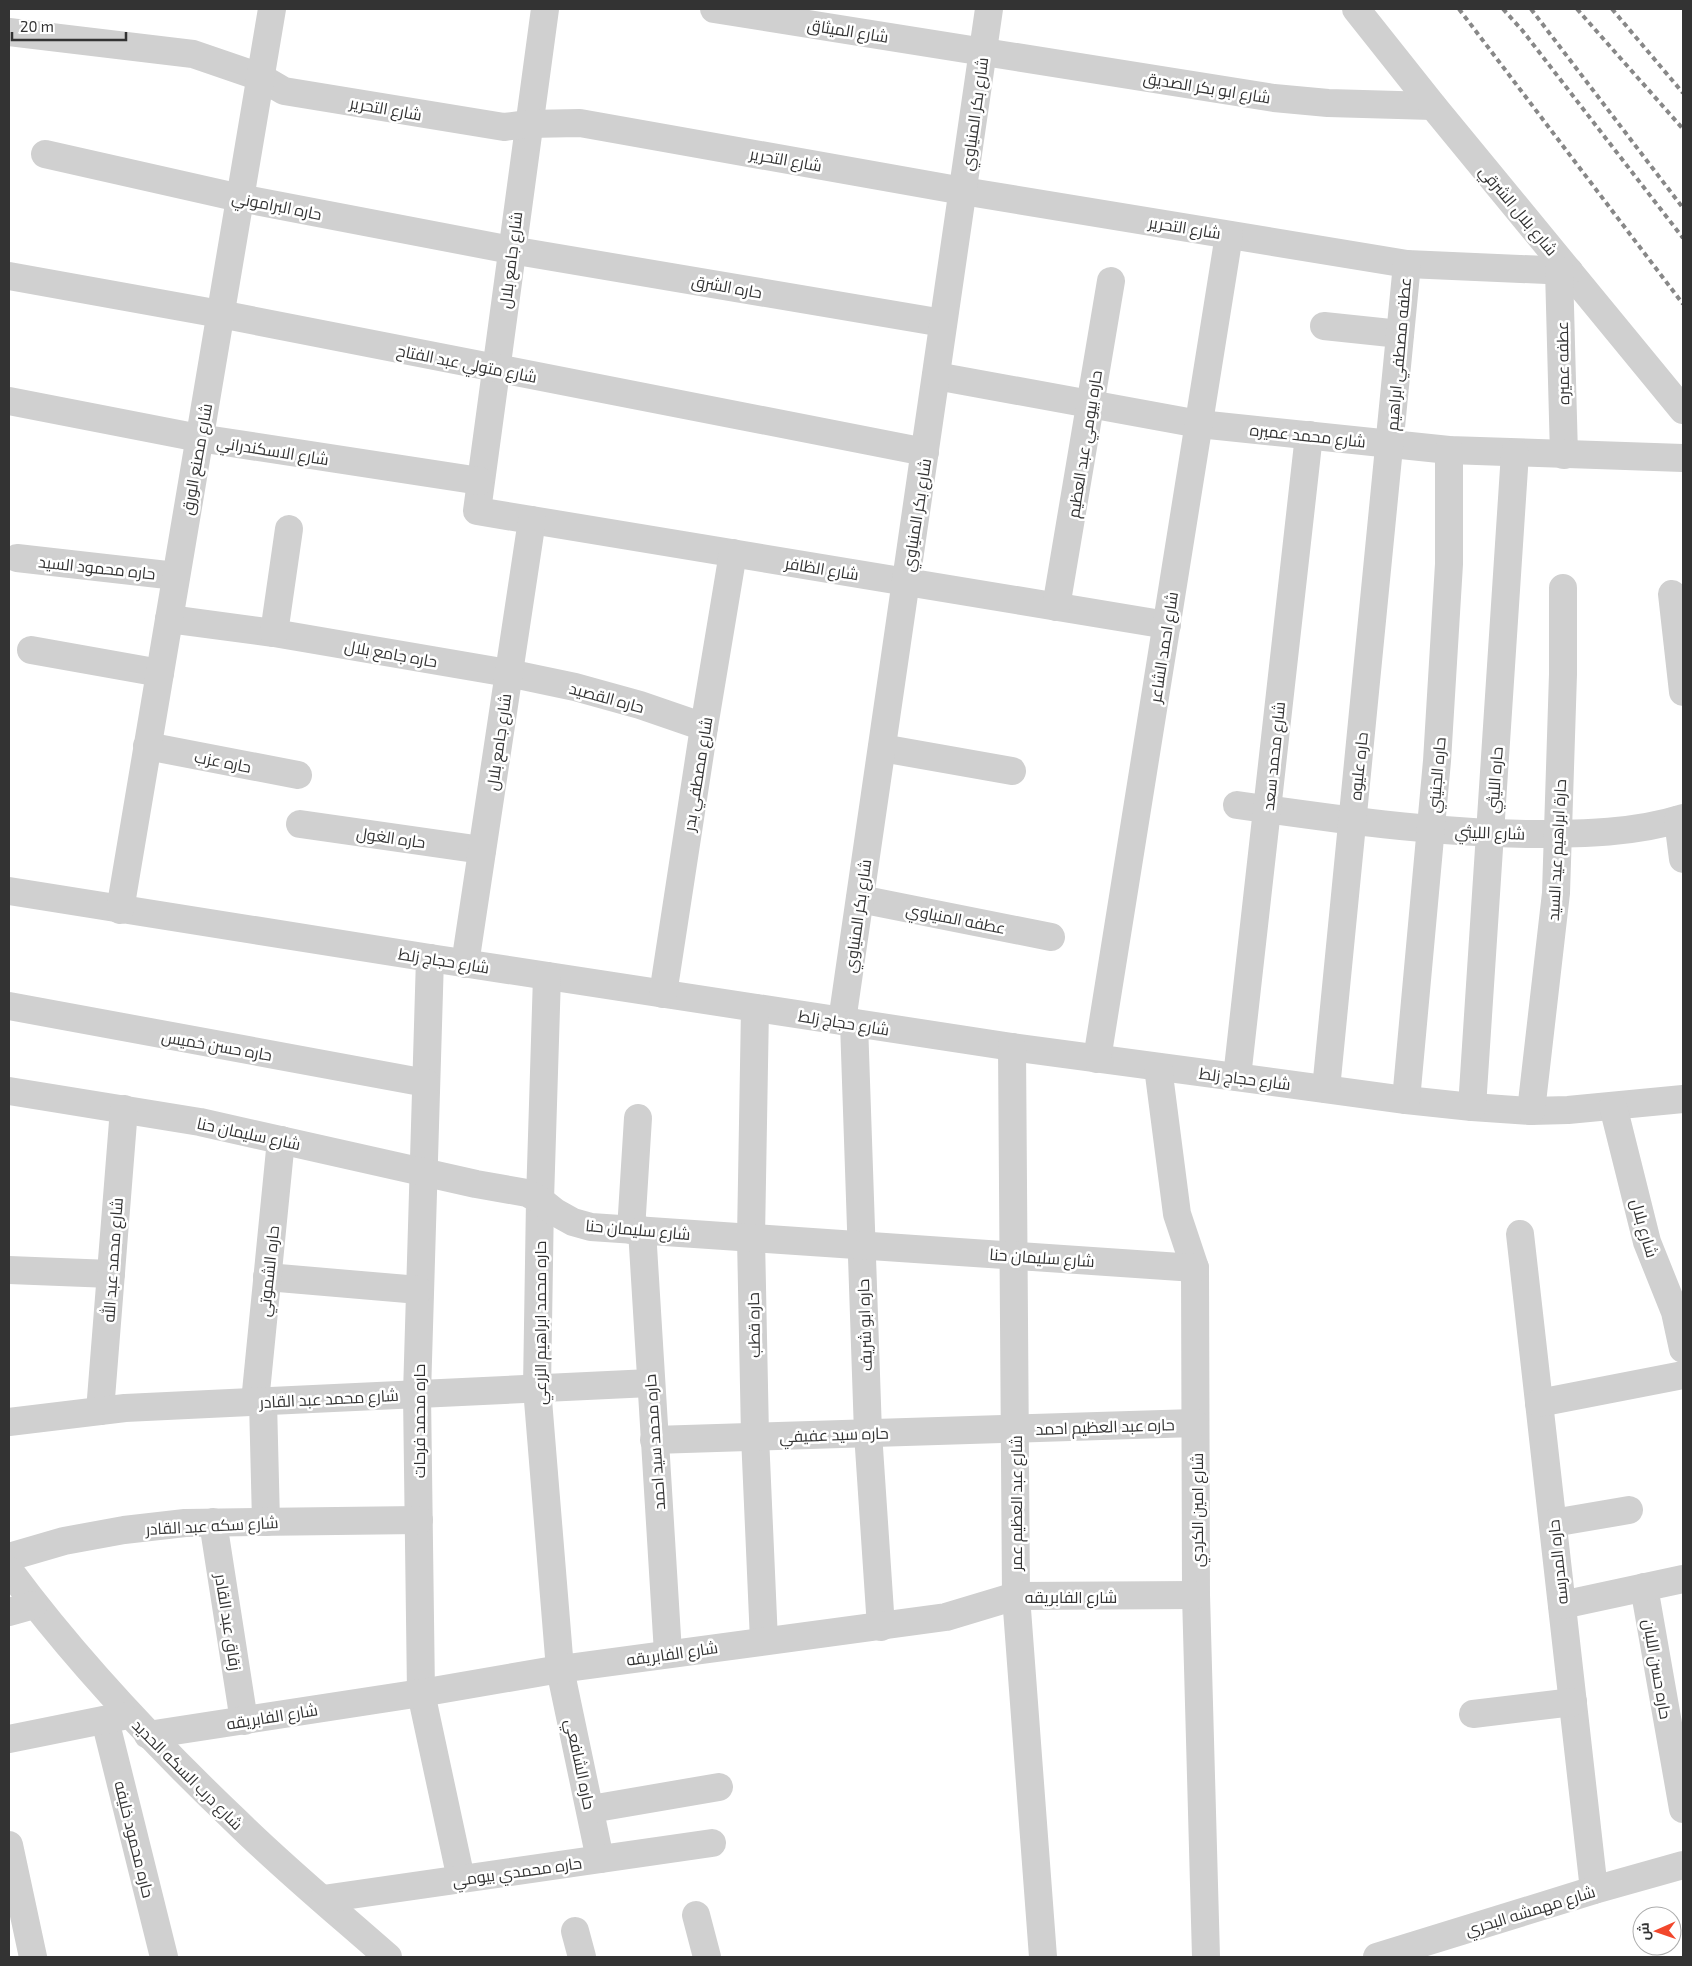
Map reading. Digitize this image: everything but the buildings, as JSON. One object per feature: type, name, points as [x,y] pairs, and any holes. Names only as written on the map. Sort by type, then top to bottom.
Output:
[{"type":"street","name":"شارع مصنع الورق","points":[[120,910],[272,9]]},
{"type":"street","name":"شارع جامع بلال","points":[[477,511],[544,9]]},
{"type":"street","name":"شارع الميثاق","points":[[714,9],[983,52]]},
{"type":"street","name":"شارع بكر المنياوي","points":[[848,1022],[860,899],[990,9]]},
{"type":"street","name":"شارع بلال الشرقي","points":[[1356,9],[1564,270],[1683,410]]},
{"type":"street","name":"شارع التحرير","points":[[9,32],[193,54],[260,77],[284,90],[504,127],[528,124],[580,123],[963,191],[1407,264],[1564,270]]},
{"type":"street","name":"شارع ابو بكر الصديق","points":[[983,52],[1274,98],[1337,104],[1433,106]]},
{"type":"street","name":"حاره البراموني","points":[[45,154],[240,198],[511,250]]},
{"type":"street","name":"شارع احمد الشاعر","points":[[1097,1059],[1229,235]]},
{"type":"street","name":"حاره الشرق","points":[[511,250],[943,323]]},
{"type":"street","name":"عطفه مصطفي ابراهيم","points":[[1390,444],[1407,264]]},
{"type":"street","name":"عطفه عميره","points":[[1564,270],[1564,455]]},
{"type":"street","name":"شارع متولي عبد الفتاح","points":[[9,276],[220,314],[925,452]]},
{"type":"street","name":"حاره بيومي عبد العظيم","points":[[1056,607],[1111,281]]},
{"type":"street","points":[[1324,326],[1400,334]]},
{"type":"street","name":"شارع محمد عميره","points":[[936,376],[1199,424],[1449,450],[1683,458]]},
{"type":"street","name":"شارع الاسكندراني","points":[[9,401],[199,438],[480,481]]},
{"type":"street","name":"شارع محمد سعد","points":[[1236,1078],[1309,435]]},
{"type":"street","name":"حاره عليوه","points":[[1326,1089],[1390,444]]},
{"type":"street","name":"حاره الجنيني","points":[[1406,1100],[1437,761],[1450,564],[1449,450]]},
{"type":"street","name":"حاره الليثي","points":[[1472,1107],[1515,453]]},
{"type":"street","name":"شارع الظافر","points":[[477,511],[1167,625]]},
{"type":"street","name":"شارع جامع بلال","points":[[465,964],[532,520]]},
{"type":"street","points":[[274,633],[289,529]]},
{"type":"street","name":"شارع مصطفي بدر","points":[[663,994],[733,553]]},
{"type":"street","name":"حاره محمود السيد","points":[[18,558],[176,576]]},
{"type":"street","name":"حارة ابراهيم عيد السيد","points":[[1530,1111],[1556,893],[1564,588]]},
{"type":"street","points":[[1672,594],[1683,692]]},
{"type":"street","name":"حاره جامع بلال","points":[[169,619],[274,633],[508,673]]},
{"type":"street","points":[[32,650],[160,673]]},
{"type":"street","name":"حاره القصيد","points":[[508,673],[575,687],[640,705],[704,727]]},
{"type":"street","name":"حاره عزب","points":[[147,746],[298,775]]},
{"type":"street","points":[[882,748],[1012,771]]},
{"type":"street","name":"شارع الليثي","points":[[1237,805],[1352,822],[1490,834],[1599,833],[1627,830],[1681,819]]},
{"type":"street","points":[[1681,819],[1683,859]]},
{"type":"street","name":"حاره الغول","points":[[300,824],[482,850]]},
{"type":"street","name":"شارع حجاج زلط","points":[[9,891],[465,964],[1012,1047],[1406,1100],[1530,1111],[1613,1106],[1683,1099]]},
{"type":"street","name":"عطفه المنياوي","points":[[860,899],[1051,936]]},
{"type":"street","name":"حاره محمد فرحات","points":[[430,958],[417,1394],[421,1693],[461,1880]]},
{"type":"street","name":"حاره محمد ابراهيم الزرعي","points":[[548,976],[540,1200],[537,1388],[560,1669]]},
{"type":"street","name":"حاره حسن خميس","points":[[9,1006],[426,1083]]},
{"type":"street","name":"حاره قطب","points":[[755,1008],[751,1238],[755,1436],[764,1641]]},
{"type":"street","name":"حاره ابو شريف","points":[[848,1022],[868,1433],[881,1627]]},
{"type":"street","name":"شارع عبد العظيم عمر","points":[[1012,1047],[1016,1596],[1043,1957]]},
{"type":"street","name":"شارع امين الكردي","points":[[1158,1067],[1177,1214],[1195,1268],[1196,1595],[1206,1957]]},
{"type":"street","name":"شارع سليمان حنا","points":[[9,1091],[200,1122],[476,1184],[527,1193],[572,1222],[591,1226],[1195,1268]]},
{"type":"street","name":"شارع بلال","points":[[1613,1106],[1647,1242],[1675,1312],[1683,1349]]},
{"type":"street","name":"شارع محمد عبد الله","points":[[100,1411],[124,1109]]},
{"type":"street","name":"حاره محمد سيد احمد","points":[[638,1118],[637,1230],[650,1383],[668,1653]]},
{"type":"street","name":"حاره الشموتي","points":[[266,1522],[259,1401],[267,1277],[281,1140]]},
{"type":"street","name":"حاره المدرسه","points":[[1520,1234],[1594,1890]]},
{"type":"street","points":[[9,1270],[111,1274]]},
{"type":"street","points":[[267,1277],[419,1290]]},
{"type":"street","points":[[1540,1404],[1683,1375]]},
{"type":"street","name":"شارع محمد عبد القادر","points":[[9,1422],[100,1411],[259,1401],[650,1383]]},
{"type":"street","name":"حاره عبد العظيم احمد","points":[[1015,1428],[1196,1423]]},
{"type":"street","name":"حاره سيد عفيفي","points":[[654,1440],[1015,1428]]},
{"type":"street","points":[[1553,1524],[1629,1510]]},
{"type":"street","name":"شارع سكه عبد القادر","points":[[9,1557],[64,1541],[124,1530],[185,1523],[419,1520]]},
{"type":"street","name":"زقاق عبد القادر","points":[[213,1522],[244,1721]]},
{"type":"street","name":"شارع درب السكه الحديد","points":[[9,1570],[34,1605],[80,1661],[117,1717],[148,1735],[239,1824],[388,1957]]},
{"type":"street","points":[[1562,1604],[1683,1580]]},
{"type":"street","name":"حاره حسن اللبان","points":[[1644,1587],[1683,1809]]},
{"type":"street","name":"شارع الفابريقه","points":[[148,1735],[668,1653],[881,1627],[946,1617],[1016,1596],[1196,1595]]},
{"type":"street","points":[[9,1612],[34,1605]]},
{"type":"street","name":"حاره الشافعي","points":[[560,1669],[600,1859]]},
{"type":"street","points":[[1473,1714],[1573,1702]]},
{"type":"street","points":[[9,1739],[117,1717]]},
{"type":"street","name":"حاره محمود خليفه","points":[[117,1717],[164,1957]]},
{"type":"street","points":[[591,1809],[719,1787]]},
{"type":"street","name":"حاره محمدي بيومي","points":[[323,1899],[712,1843]]},
{"type":"street","points":[[9,1846],[25,1954]]},
{"type":"street","name":"شارع مهمشه البحري","points":[[1377,1957],[1443,1947],[1594,1890],[1683,1866]]},
{"type":"street","points":[[696,1915],[708,1957]]},
{"type":"street","points":[[575,1931],[582,1957]]},
{"type":"railway","points":[[1459,9],[1683,304]]},
{"type":"railway","points":[[1503,9],[1522,30],[1683,238]]},
{"type":"railway","points":[[1531,9],[1683,208]]},
{"type":"railway","points":[[1577,9],[1683,129]]},
{"type":"railway","points":[[1612,9],[1683,93]]}]
